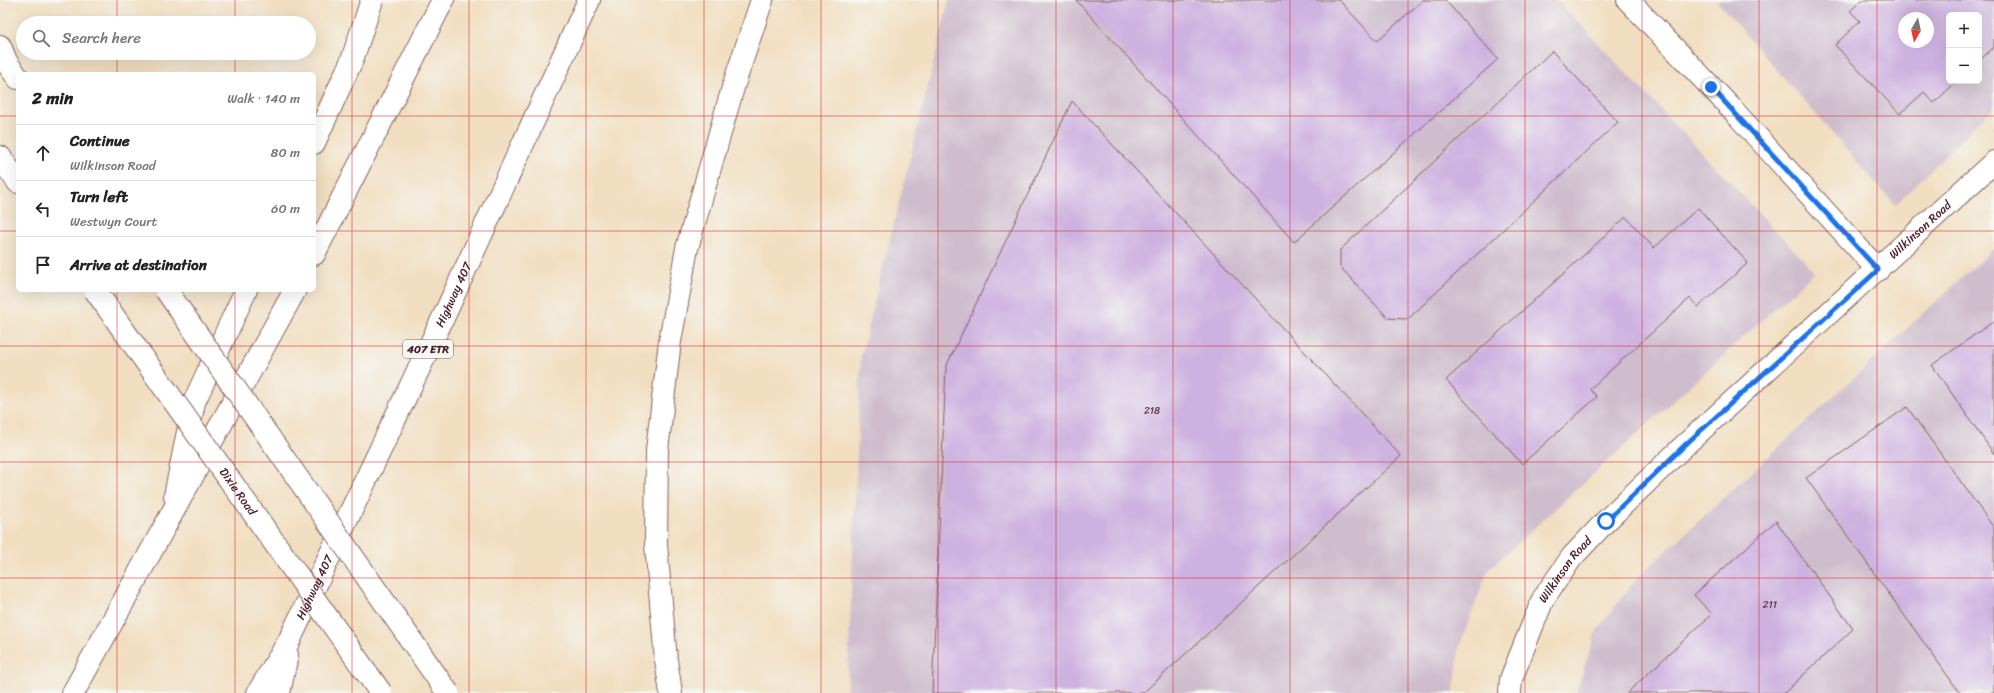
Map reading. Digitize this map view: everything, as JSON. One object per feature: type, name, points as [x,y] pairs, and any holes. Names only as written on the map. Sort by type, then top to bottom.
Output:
[{"type":"main road","points":[[316,139],[352,60],[372,0]]},
{"type":"main road","points":[[316,250],[443,0]]},
{"type":"main road","name":"Highway 407","points":[[258,693],[289,641],[446,311],[589,0]]},
{"type":"main road","points":[[671,693],[666,660],[656,545],[657,450],[670,341],[687,248],[734,84],[762,0]]},
{"type":"main road","points":[[1628,0],[1731,108],[1878,270]]},
{"type":"main road","points":[[0,157],[16,179]]},
{"type":"main road","name":"Wilkinson Road","points":[[1510,693],[1511,679],[1543,599],[1572,557],[1606,521],[1686,444],[1878,270],[1994,162]]},
{"type":"main road","name":"Dixie Road","points":[[96,292],[381,693]]},
{"type":"main road","points":[[167,292],[448,693]]},
{"type":"main road","points":[[171,518],[194,402],[245,292]]},
{"type":"main road","points":[[73,693],[171,518],[294,292]]},
{"type":"main road","points":[[279,693],[289,641]]},
{"type":"shaded area","points":[[949,0],[1557,0],[1815,272],[1488,570],[1459,648],[1454,693],[847,693],[861,356]]},
{"type":"shaded area","points":[[1716,0],[1994,0],[1994,107],[1895,205]]},
{"type":"shaded area","points":[[1994,248],[1994,693],[1576,693],[1596,632],[1636,579]]},
{"type":"building","points":[[1076,0],[1339,0],[1377,41],[1423,0],[1445,0],[1498,59],[1294,242]]},
{"type":"building","points":[[1862,0],[1994,0],[1994,47],[1982,58],[1982,12],[1946,12],[1946,84],[1954,84],[1934,103],[1924,92],[1900,114],[1835,45],[1860,21],[1850,11]]},
{"type":"building","points":[[1552,51],[1618,122],[1408,319],[1388,318],[1340,267],[1340,250]]},
{"type":"building","points":[[1072,101],[1401,456],[1143,693],[932,693],[946,367]]},
{"type":"building","points":[[1698,208],[1748,263],[1698,307],[1690,298],[1590,389],[1597,397],[1522,464],[1446,380],[1626,217],[1654,248]]},
{"type":"building","points":[[1994,321],[1994,454],[1932,365]]},
{"type":"building","points":[[1907,407],[1994,528],[1994,693],[1960,693],[1806,478]]},
{"type":"building","points":[[1776,521],[1853,629],[1784,693],[1627,693],[1712,614],[1694,595]]},
{"type":"route","points":[[1606,521],[1686,444],[1878,270],[1711,87]]}]
